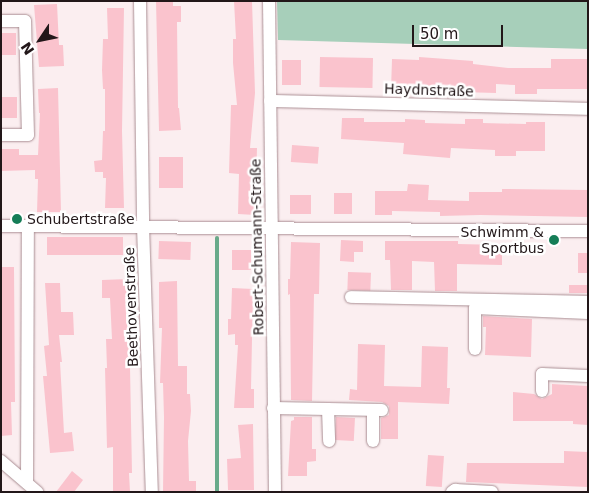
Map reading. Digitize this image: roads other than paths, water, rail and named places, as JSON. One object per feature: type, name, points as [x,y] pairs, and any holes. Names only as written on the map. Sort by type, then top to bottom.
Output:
[{"type":"street","name":"Beethovenstraße","points":[[140,1],[143,226],[152,492]]},
{"type":"street","name":"Robert-Schumann-Straße","points":[[269,1],[275,492]]},
{"type":"street","points":[[1,21],[25,21],[28,135],[1,135]]},
{"type":"street","name":"Haydnstraße","points":[[270,101],[588,110]]},
{"type":"street","points":[[1,226],[588,231]]},
{"type":"street","points":[[27,482],[28,227]]},
{"type":"street","points":[[351,297],[588,302]]},
{"type":"street","points":[[475,349],[475,308],[588,313]]},
{"type":"street","points":[[542,392],[542,374],[588,376]]},
{"type":"street","points":[[273,408],[378,410],[373,441]]},
{"type":"street","points":[[328,409],[329,441]]},
{"type":"street","points":[[1,461],[37,492]]},
{"type":"street","points":[[452,492],[455,490],[492,492]]},
{"type":"waterway","points":[[217,238],[217,492]]},
{"type":"place","name":"Schubertstraße","points":[[17,219]]},
{"type":"place","name":"Schwimm & Sportbus","points":[[554,240]]}]
